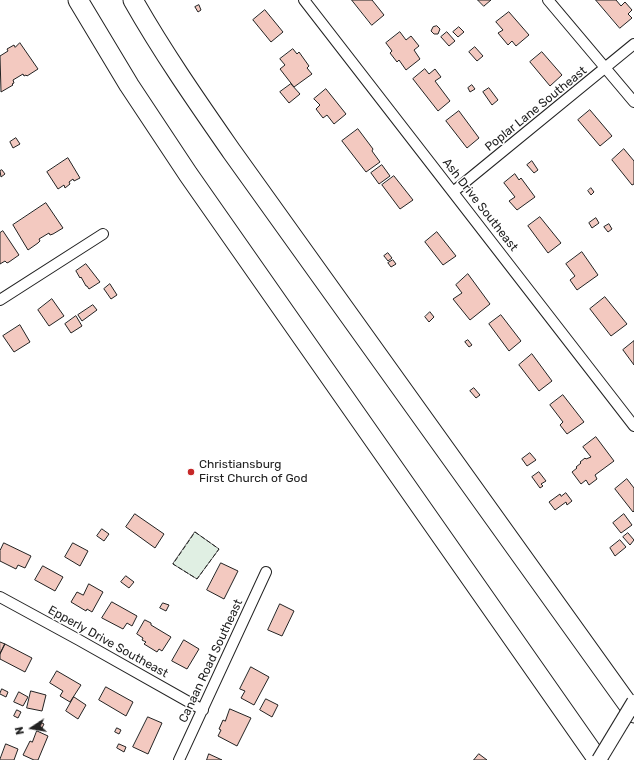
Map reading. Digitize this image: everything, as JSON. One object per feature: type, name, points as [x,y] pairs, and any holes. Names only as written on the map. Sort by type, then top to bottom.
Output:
[{"type":"highway","points":[[78,0],[129,86],[188,174],[599,760]]},
{"type":"highway","points":[[133,0],[184,83],[232,152],[634,713]]},
{"type":"main road","points":[[599,760],[634,702]]},
{"type":"street","name":"Ash Drive Southeast","points":[[304,0],[634,426]]},
{"type":"street","points":[[548,0],[634,102]]},
{"type":"street","name":"Poplar Lane Southeast","points":[[453,192],[606,69],[634,44]]},
{"type":"street","points":[[0,300],[103,234]]},
{"type":"street","name":"Canaan Road Southeast","points":[[179,760],[266,572]]},
{"type":"street","name":"Epperly Drive Southeast","points":[[0,597],[203,710]]},
{"type":"green space","points":[[195,532],[219,549],[197,579],[173,564]]},
{"type":"building","points":[[352,0],[372,0],[384,15],[372,25]]},
{"type":"building","points":[[478,0],[491,0],[484,6]]},
{"type":"building","points":[[596,0],[616,0],[621,6],[625,2],[632,10],[628,14],[632,18],[620,28]]},
{"type":"building","points":[[199,5],[201,10],[198,12],[195,7]]},
{"type":"building","points":[[265,10],[283,32],[271,42],[253,20]]},
{"type":"building","points":[[509,12],[529,35],[516,46],[512,41],[508,45],[498,33],[503,30],[496,22]]},
{"type":"building","points":[[437,26],[440,29],[438,34],[434,34],[431,31],[433,27]]},
{"type":"building","points":[[459,27],[464,32],[458,37],[453,32]]},
{"type":"building","points":[[400,32],[406,40],[411,36],[419,46],[414,50],[420,59],[406,70],[399,60],[397,62],[390,53],[392,51],[386,43]]},
{"type":"building","points":[[447,32],[455,41],[449,46],[441,37]]},
{"type":"building","points":[[20,43],[38,69],[27,76],[24,76],[23,74],[13,80],[13,85],[1,92],[0,56],[8,51],[7,49],[14,45],[15,47]]},
{"type":"building","points":[[475,47],[483,56],[477,61],[469,52]]},
{"type":"building","points":[[293,49],[297,54],[299,52],[309,66],[307,68],[312,74],[294,87],[280,69],[285,65],[280,59]]},
{"type":"building","points":[[542,52],[562,75],[550,86],[530,62]]},
{"type":"building","points":[[425,69],[429,74],[435,69],[441,77],[435,81],[450,101],[438,111],[413,79]]},
{"type":"building","points":[[291,84],[300,94],[289,103],[280,92]]},
{"type":"building","points":[[472,85],[475,89],[470,92],[468,88]]},
{"type":"building","points":[[489,88],[498,100],[492,105],[483,92]]},
{"type":"building","points":[[326,89],[346,114],[334,124],[327,115],[323,118],[316,109],[320,105],[314,99]]},
{"type":"building","points":[[590,110],[612,136],[600,146],[578,120]]},
{"type":"building","points":[[459,111],[479,138],[467,148],[446,121]]},
{"type":"building","points":[[358,129],[373,149],[372,151],[380,162],[366,172],[342,141]]},
{"type":"building","points":[[16,138],[20,144],[13,148],[10,142]]},
{"type":"building","points":[[624,149],[634,161],[634,184],[632,185],[612,160]]},
{"type":"building","points":[[68,158],[80,178],[74,181],[73,179],[65,188],[64,185],[58,189],[47,172]]},
{"type":"building","points":[[532,161],[538,170],[534,173],[527,165]]},
{"type":"building","points":[[382,165],[390,176],[379,184],[371,173]]},
{"type":"building","points":[[2,170],[5,174],[1,177],[0,171]]},
{"type":"building","points":[[515,174],[519,180],[521,178],[535,197],[517,210],[509,201],[515,197],[504,183]]},
{"type":"building","points":[[394,176],[413,200],[400,209],[382,185]]},
{"type":"building","points":[[591,188],[594,192],[591,195],[588,191]]},
{"type":"building","points":[[46,203],[63,228],[53,234],[50,235],[49,233],[39,239],[40,241],[38,243],[28,250],[13,225]]},
{"type":"building","points":[[540,217],[561,243],[548,253],[528,226]]},
{"type":"building","points":[[596,218],[599,223],[592,228],[589,223]]},
{"type":"building","points":[[609,224],[612,229],[608,232],[604,227]]},
{"type":"building","points":[[3,231],[19,255],[7,263],[5,261],[0,264],[0,233]]},
{"type":"building","points":[[437,232],[456,256],[443,265],[425,242]]},
{"type":"building","points":[[582,252],[598,275],[577,290],[570,280],[575,276],[566,264]]},
{"type":"building","points":[[388,253],[392,258],[388,261],[384,256]]},
{"type":"building","points":[[393,260],[396,264],[391,267],[388,263]]},
{"type":"building","points":[[86,264],[100,282],[89,289],[76,271]]},
{"type":"building","points":[[468,274],[490,304],[470,320],[453,299],[462,293],[456,285]]},
{"type":"building","points":[[110,284],[117,295],[111,299],[104,289]]},
{"type":"building","points":[[605,297],[627,324],[611,336],[590,309]]},
{"type":"building","points":[[52,299],[64,316],[49,326],[38,310]]},
{"type":"building","points":[[93,305],[97,310],[82,321],[78,315]]},
{"type":"building","points":[[430,312],[434,317],[429,322],[425,317]]},
{"type":"building","points":[[501,315],[521,341],[509,351],[489,324]]},
{"type":"building","points":[[76,316],[82,326],[71,333],[65,324]]},
{"type":"building","points":[[20,325],[30,342],[14,352],[3,336]]},
{"type":"building","points":[[468,340],[472,345],[469,347],[465,342]]},
{"type":"building","points":[[634,341],[634,365],[623,350]]},
{"type":"building","points":[[532,354],[552,381],[539,391],[519,365]]},
{"type":"building","points":[[474,388],[480,395],[476,398],[470,391]]},
{"type":"building","points":[[563,395],[584,422],[567,434],[560,425],[563,422],[550,405]]},
{"type":"building","points":[[596,437],[614,461],[595,475],[597,479],[589,485],[586,480],[581,484],[572,472],[585,458],[591,457],[583,447]]},
{"type":"building","points":[[530,453],[536,460],[527,466],[522,459]]},
{"type":"building","points":[[539,472],[546,481],[541,484],[543,486],[540,488],[532,477]]},
{"type":"building","points":[[627,479],[634,488],[633,512],[615,489]]},
{"type":"building","points":[[566,493],[572,501],[567,505],[566,502],[555,510],[549,502],[560,494],[561,496]]},
{"type":"building","points":[[135,514],[164,534],[155,548],[126,527]]},
{"type":"building","points":[[624,514],[632,525],[621,533],[613,523]]},
{"type":"building","points":[[102,529],[109,534],[104,541],[97,536]]},
{"type":"building","points":[[628,533],[634,540],[630,545],[623,537]]},
{"type":"building","points":[[620,540],[626,547],[615,556],[610,548]]},
{"type":"building","points":[[4,543],[31,556],[25,568],[18,565],[16,569],[0,561],[0,551]]},
{"type":"building","points":[[73,543],[88,551],[80,566],[65,557]]},
{"type":"building","points":[[221,563],[238,571],[224,599],[207,590]]},
{"type":"building","points":[[43,566],[63,577],[55,591],[35,580]]},
{"type":"building","points":[[126,576],[134,582],[129,588],[121,582]]},
{"type":"building","points":[[89,584],[103,592],[92,612],[87,609],[86,611],[71,602],[77,592],[83,595]]},
{"type":"building","points":[[112,602],[137,616],[132,626],[127,623],[123,629],[102,618]]},
{"type":"building","points":[[163,603],[169,605],[166,611],[160,608]]},
{"type":"building","points":[[280,604],[294,611],[282,636],[268,630]]},
{"type":"building","points":[[145,620],[171,637],[162,651],[159,649],[157,652],[144,644],[146,642],[137,634]]},
{"type":"building","points":[[184,640],[199,649],[187,669],[172,661]]},
{"type":"building","points":[[0,642],[5,644],[0,654]]},
{"type":"building","points":[[5,644],[32,658],[25,672],[0,659],[0,654]]},
{"type":"building","points":[[251,667],[269,677],[254,705],[241,698],[245,691],[240,689]]},
{"type":"building","points":[[57,671],[81,685],[70,702],[60,696],[63,691],[50,683]]},
{"type":"building","points":[[106,687],[133,702],[126,716],[99,700]]},
{"type":"building","points":[[2,689],[8,692],[6,697],[0,694]]},
{"type":"building","points":[[31,691],[46,695],[42,711],[27,708]]},
{"type":"building","points":[[19,692],[28,697],[23,706],[14,702]]},
{"type":"building","points":[[74,697],[86,705],[78,719],[66,711]]},
{"type":"building","points":[[266,699],[278,705],[272,717],[260,710]]},
{"type":"building","points":[[230,709],[251,718],[237,746],[218,736],[223,720],[225,721]]},
{"type":"building","points":[[17,710],[21,712],[18,718],[14,716]]},
{"type":"building","points":[[148,717],[162,723],[148,754],[133,747]]},
{"type":"building","points":[[40,722],[44,724],[41,730],[37,728]]},
{"type":"building","points":[[117,728],[121,730],[119,734],[115,732]]},
{"type":"building","points":[[37,731],[48,736],[38,760],[34,760],[23,755],[30,741],[32,742]]},
{"type":"building","points":[[6,744],[18,749],[14,760],[0,760]]},
{"type":"building","points":[[119,744],[126,747],[124,752],[117,748]]},
{"type":"building","points":[[209,754],[222,760],[207,760]]},
{"type":"building","points":[[479,754],[487,760],[474,760]]},
{"type":"fence","points":[[195,532],[219,549],[197,579],[173,564],[195,532]]},
{"type":"place","name":"Christiansburg First Church of God","points":[[191,472]]}]
